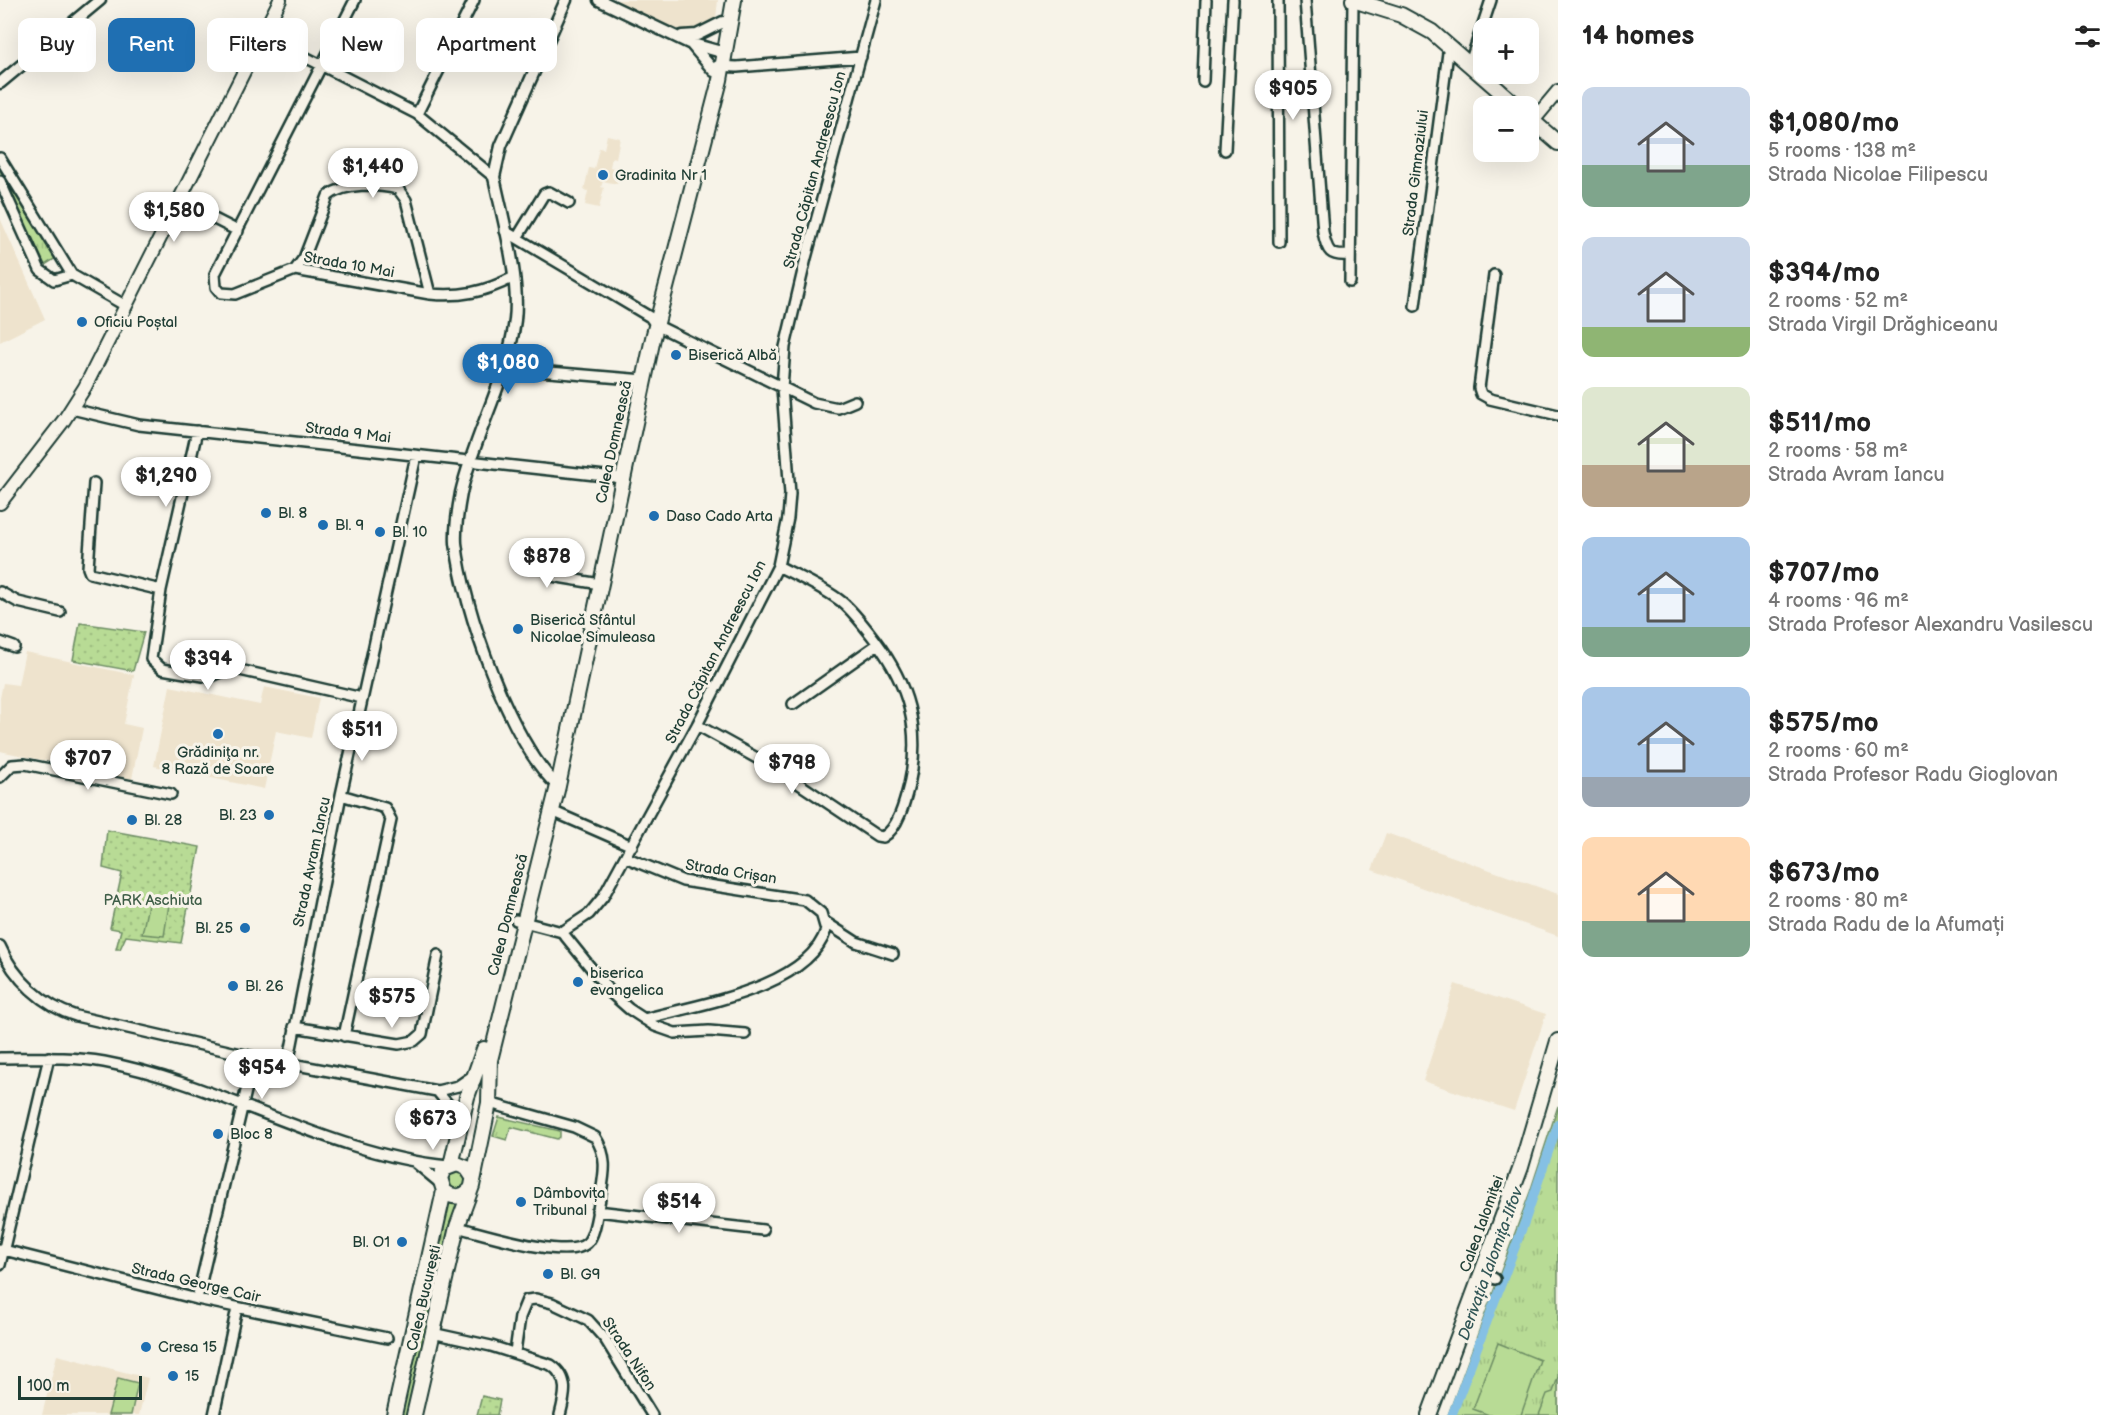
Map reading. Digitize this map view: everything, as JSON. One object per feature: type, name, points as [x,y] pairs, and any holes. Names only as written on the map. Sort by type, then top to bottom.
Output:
[{"type":"main road","points":[[271,18],[280,0]]},
{"type":"main road","points":[[718,64],[726,0]]},
{"type":"main road","name":"Calea Domnească","points":[[489,1103],[490,1060],[520,921],[555,783],[653,321],[734,0]]},
{"type":"main road","points":[[1353,0],[1412,20],[1449,45],[1506,96]]},
{"type":"main road","points":[[0,503],[72,409],[243,72]]},
{"type":"main road","points":[[1539,111],[1558,91]]},
{"type":"main road","points":[[1539,126],[1558,142]]},
{"type":"main road","name":"Calea Domnească","points":[[450,1165],[461,1120],[552,811],[555,783],[594,584],[620,478]]},
{"type":"main road","name":"Calea Ialomiței","points":[[1429,1415],[1521,1167],[1558,1041]]},
{"type":"main road","name":"Calea Ialomiței","points":[[1438,1415],[1493,1277],[1558,1074]]},
{"type":"main road","name":"Calea București","points":[[414,1415],[456,1234],[472,1184],[489,1103]]},
{"type":"main road","points":[[450,1165],[462,1165],[472,1184],[458,1197],[442,1187],[441,1173],[450,1165]]},
{"type":"main road","name":"Calea București","points":[[394,1415],[442,1187]]},
{"type":"street","points":[[0,83],[100,0]]},
{"type":"street","name":"Strada 10 Mai","points":[[346,18],[355,0]]},
{"type":"street","points":[[417,114],[474,0]]},
{"type":"street","points":[[555,783],[531,750],[495,681],[465,589],[456,528],[469,462],[502,368],[515,320],[512,278],[494,177],[501,146],[566,0]]},
{"type":"street","points":[[599,0],[689,43],[718,64],[861,57]]},
{"type":"street","name":"Strada Căpitan Andreescu Ion","points":[[562,932],[597,906],[697,725],[778,566],[788,518],[790,494],[782,388],[790,324],[876,0]]},
{"type":"street","points":[[1203,81],[1206,0]]},
{"type":"street","points":[[1225,150],[1233,0]]},
{"type":"street","points":[[1278,0],[1279,242]]},
{"type":"street","points":[[1305,0],[1323,232],[1328,252],[1332,255],[1350,255]]},
{"type":"street","points":[[1350,282],[1353,0]]},
{"type":"street","points":[[1470,63],[1491,0]]},
{"type":"street","points":[[673,35],[693,36],[723,22]]},
{"type":"street","points":[[689,43],[718,64]]},
{"type":"street","name":"Strada Gimnaziului","points":[[1415,306],[1449,45]]},
{"type":"street","name":"Strada 10 Mai","points":[[320,69],[215,274],[216,287],[221,292],[235,294],[295,270],[430,294],[471,294],[512,278]]},
{"type":"street","points":[[336,72],[417,114],[494,177]]},
{"type":"street","points":[[0,158],[72,275],[126,306]]},
{"type":"street","points":[[0,181],[44,275],[54,280],[72,275]]},
{"type":"street","points":[[295,270],[303,258],[328,196],[334,191],[351,187],[383,186],[398,189],[406,200],[430,294]]},
{"type":"street","points":[[517,238],[544,195],[549,192],[569,203]]},
{"type":"street","points":[[178,201],[238,231]]},
{"type":"street","points":[[505,231],[653,321],[782,388],[829,408],[855,401]]},
{"type":"street","points":[[1494,275],[1479,388],[1481,394],[1490,399],[1558,415]]},
{"type":"street","points":[[502,368],[640,380]]},
{"type":"street","name":"Strada 9 Mai","points":[[72,409],[117,422],[620,478]]},
{"type":"street","points":[[197,431],[161,590],[150,652],[151,660],[162,669],[209,677],[231,668],[362,698]]},
{"type":"street","name":"Strada Avram Iancu","points":[[288,1064],[341,795],[416,456]]},
{"type":"street","points":[[94,483],[88,568],[90,573],[161,590]]},
{"type":"street","points":[[549,550],[548,569],[552,576],[594,584]]},
{"type":"street","points":[[697,725],[780,771],[876,836],[886,835],[906,797],[913,753],[913,725],[907,694],[898,673],[878,644],[844,603],[778,566]]},
{"type":"street","points":[[0,592],[18,602],[60,612]]},
{"type":"street","points":[[0,642],[14,647]]},
{"type":"street","points":[[793,704],[878,644]]},
{"type":"street","points":[[0,777],[12,765],[25,764],[171,794]]},
{"type":"street","points":[[341,795],[385,808],[391,820],[344,1036]]},
{"type":"street","points":[[552,811],[632,846]]},
{"type":"street","name":"Strada Crișan","points":[[625,856],[682,881],[800,898],[814,906],[825,922],[856,942],[893,954]]},
{"type":"street","points":[[520,921],[562,932],[612,994],[644,1019],[675,1033],[709,1031],[745,1034]]},
{"type":"street","points":[[644,1019],[750,991],[773,982],[817,948],[823,939],[825,922]]},
{"type":"street","points":[[0,946],[25,983],[44,1000],[64,1012],[254,1057],[437,1091],[458,1086],[476,1073]]},
{"type":"street","points":[[294,1027],[399,1044],[419,1038],[424,1029],[438,955]]},
{"type":"street","points":[[0,1265],[49,1057]]},
{"type":"street","points":[[0,1058],[49,1057],[105,1062],[136,1070],[416,1163],[450,1165]]},
{"type":"street","points":[[197,1299],[254,1057]]},
{"type":"street","points":[[437,1091],[451,1105],[461,1120]]},
{"type":"street","points":[[456,1234],[573,1249],[590,1240],[605,1173],[603,1151],[595,1137],[574,1127],[489,1103]]},
{"type":"street","points":[[416,1163],[442,1187]]},
{"type":"street","points":[[597,1211],[764,1230]]},
{"type":"street","name":"Strada George Cair","points":[[2,1250],[197,1299],[387,1338]]},
{"type":"street","name":"Strada Nifon","points":[[515,1352],[521,1311],[527,1300],[536,1299],[576,1313],[588,1320],[601,1334],[652,1415]]},
{"type":"street","points":[[214,1415],[237,1308]]},
{"type":"street","points":[[432,1333],[515,1352],[558,1370],[565,1385],[560,1415]]},
{"type":"shaded area","points":[[606,0],[718,0],[716,18],[710,25],[690,32],[657,24]]},
{"type":"shaded area","name":"Gradinita Nr 1","points":[[607,135],[620,138],[616,158],[612,157],[610,167],[620,170],[617,184],[603,181],[601,187],[604,188],[599,208],[585,205],[588,191],[584,190],[589,168],[594,169],[599,148],[604,149]]},
{"type":"shaded area","points":[[0,218],[45,319],[0,342]]},
{"type":"shaded area","points":[[25,652],[134,675],[124,724],[142,728],[132,779],[0,751],[0,698],[3,683],[18,685]]},
{"type":"shaded area","name":"Grădiniţa nr. 8 Rază de Soare","points":[[170,686],[260,705],[264,687],[319,698],[311,738],[276,731],[264,789],[154,766]]},
{"type":"shaded area","points":[[1386,833],[1558,894],[1558,936],[1372,870]]},
{"type":"shaded area","points":[[1455,984],[1546,1014],[1514,1111],[1423,1081]]},
{"type":"shaded area","points":[[57,1355],[148,1378],[139,1415],[42,1415]]},
{"type":"green space","points":[[0,164],[56,258],[45,265],[0,172]]},
{"type":"green space","points":[[80,623],[144,632],[133,671],[73,660]]},
{"type":"green space","name":"PARK Aschiuta","points":[[107,830],[200,847],[181,943],[126,936],[120,949],[116,949],[121,930],[110,928],[122,873],[103,868]]},
{"type":"green space","points":[[150,895],[170,898],[164,936],[142,934]]},
{"type":"green space","points":[[1558,1106],[1558,1415],[1448,1415],[1530,1192]]},
{"type":"green space","points":[[499,1117],[560,1131],[560,1137],[557,1139],[511,1127],[507,1140],[493,1136]]},
{"type":"green space","points":[[458,1170],[467,1177],[467,1183],[461,1190],[450,1189],[446,1181],[448,1174]]},
{"type":"green space","points":[[448,1199],[459,1200],[408,1415],[398,1415]]},
{"type":"green space","points":[[1498,1343],[1540,1360],[1521,1415],[1489,1415],[1473,1409]]},
{"type":"green space","points":[[1558,1377],[1558,1415],[1539,1415],[1547,1394],[1553,1392]]},
{"type":"green space","points":[[118,1378],[138,1383],[131,1415],[108,1415]]},
{"type":"green space","points":[[482,1396],[500,1400],[497,1415],[477,1415]]},
{"type":"waterway","name":"Derivația Ialomița-Ilfov","points":[[1452,1415],[1525,1221],[1558,1124]]},
{"type":"place","name":"Gradinita Nr 1","points":[[603,175]]},
{"type":"place","name":"Oficiu Poștal","points":[[82,322]]},
{"type":"place","name":"Biserică Albă","points":[[676,355]]},
{"type":"place","name":"Bl. 8","points":[[266,513]]},
{"type":"place","name":"Daso Cado Arta","points":[[654,516]]},
{"type":"place","name":"Bl. 9","points":[[323,525]]},
{"type":"place","name":"Bl. 10","points":[[380,532]]},
{"type":"place","name":"Biserică Sfântul Nicolae Simuleasa","points":[[518,629]]},
{"type":"place","name":"Grădiniţa nr. 8 Rază de Soare","points":[[218,734]]},
{"type":"place","name":"Bl. 23","points":[[269,815]]},
{"type":"place","name":"Bl. 28","points":[[132,820]]},
{"type":"place","name":"Bl. 25","points":[[245,928]]},
{"type":"place","name":"biserica evangelica","points":[[578,982]]},
{"type":"place","name":"Bl. 26","points":[[233,986]]},
{"type":"place","name":"Bloc 8","points":[[218,1134]]},
{"type":"place","name":"Dâmbovița Tribunal","points":[[521,1202]]},
{"type":"place","name":"Bl. O1","points":[[402,1242]]},
{"type":"place","name":"Bl. G9","points":[[548,1274]]},
{"type":"place","name":"Cresa 15","points":[[146,1347]]},
{"type":"place","name":"15","points":[[173,1376]]}]
